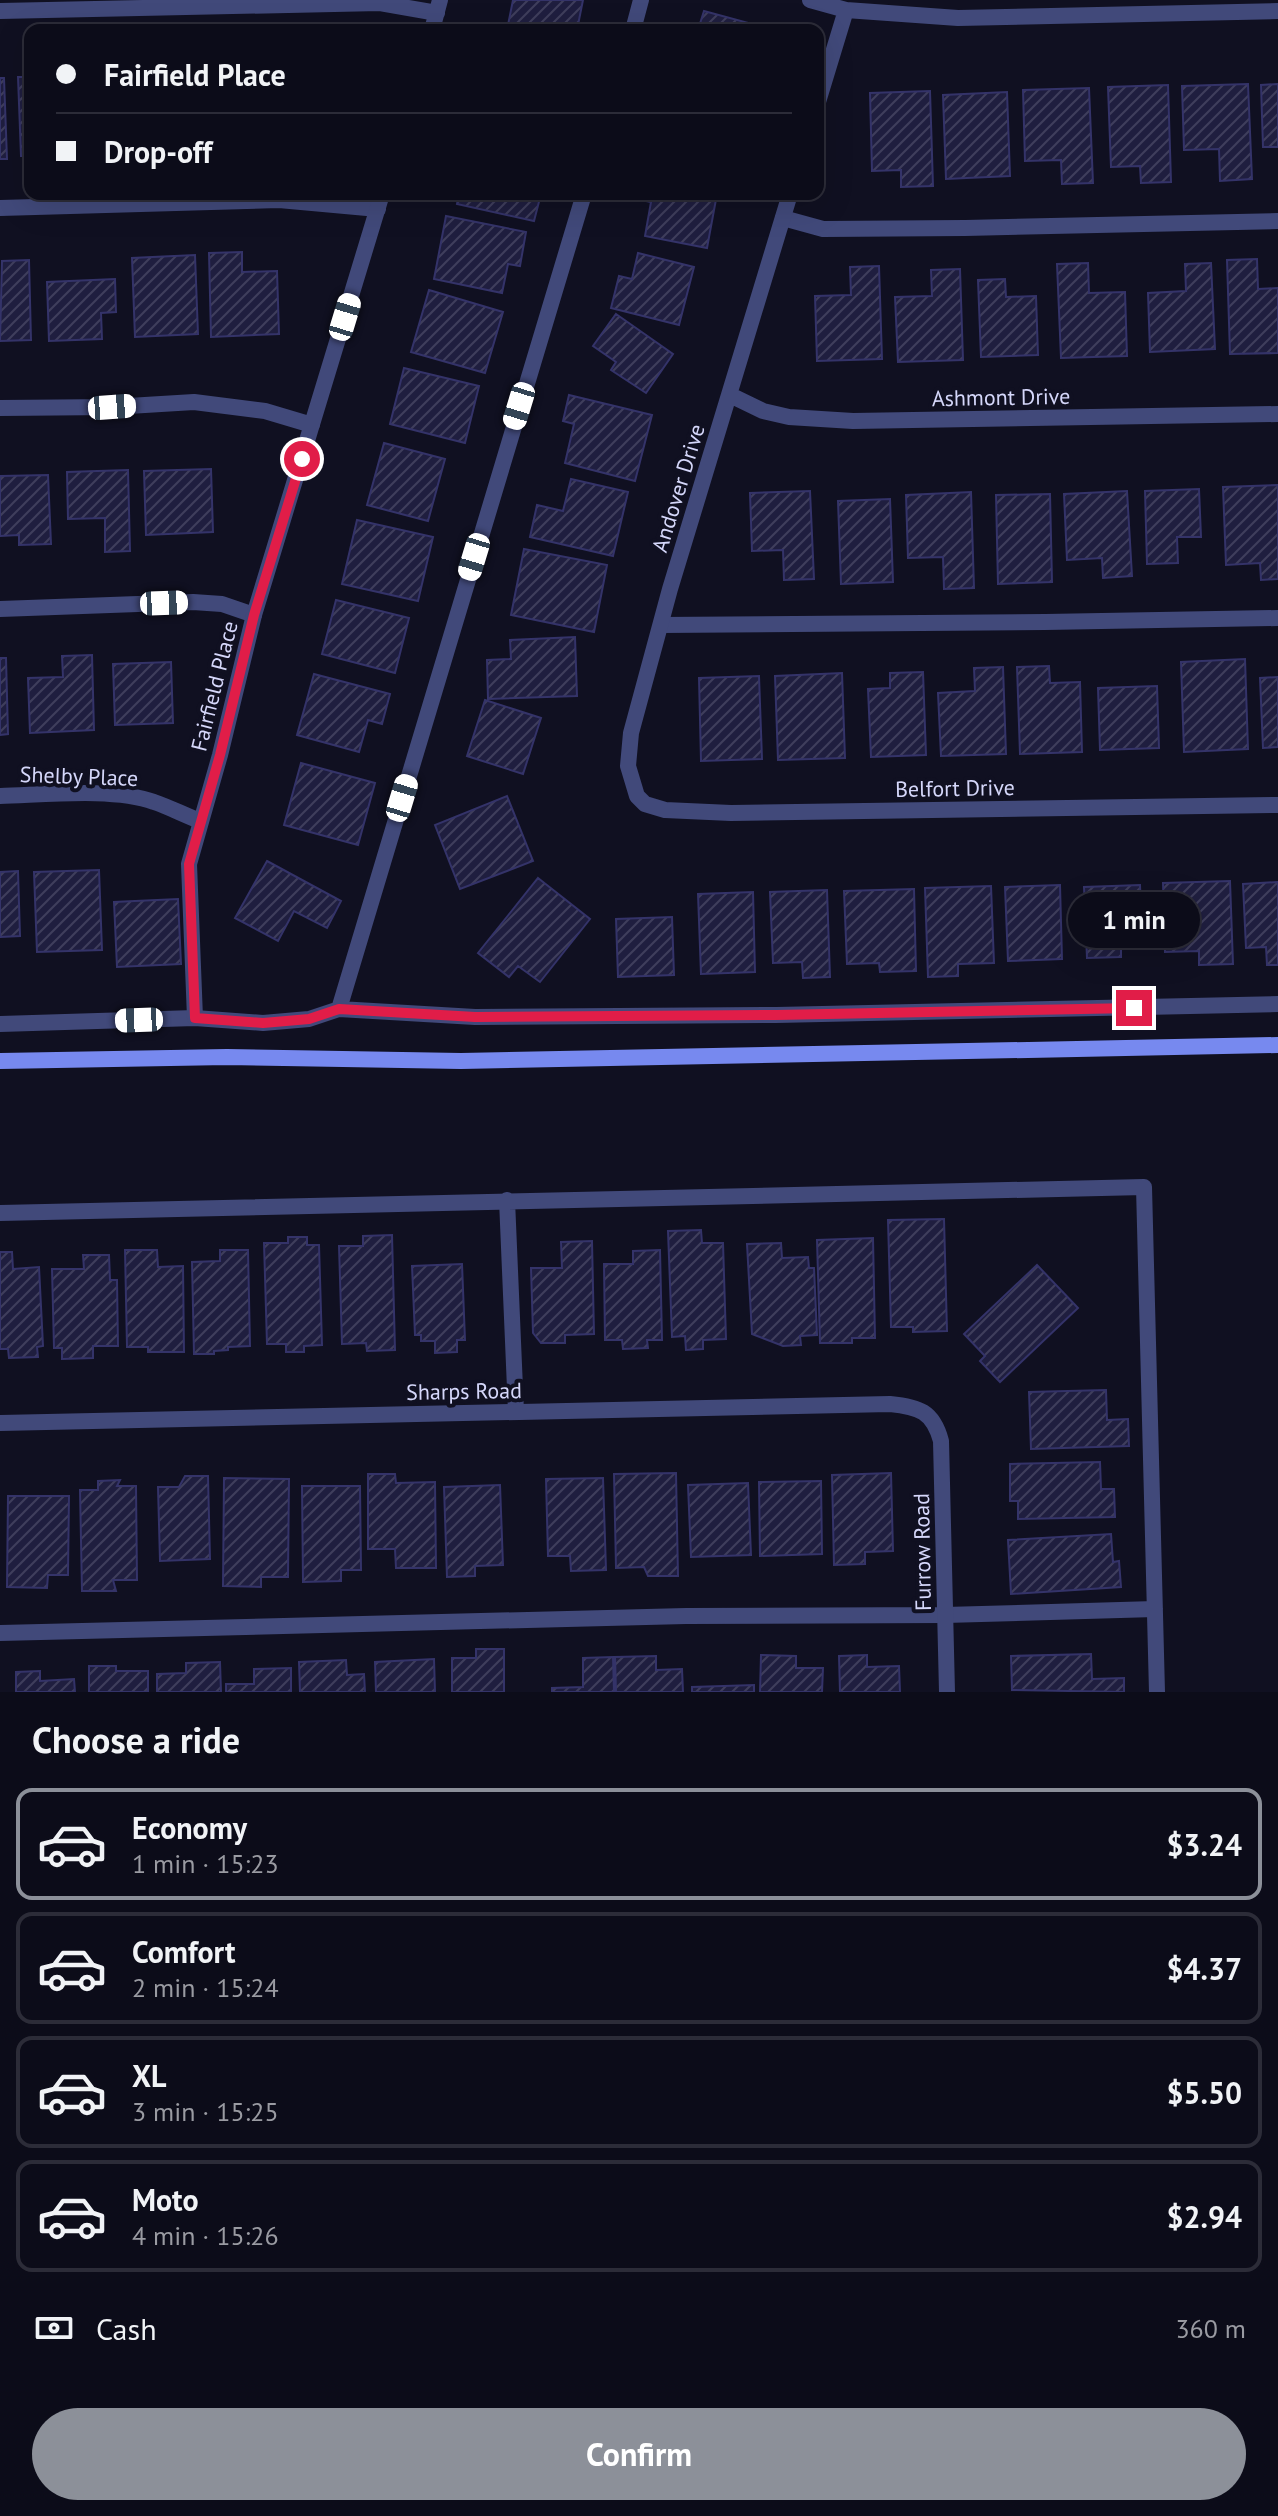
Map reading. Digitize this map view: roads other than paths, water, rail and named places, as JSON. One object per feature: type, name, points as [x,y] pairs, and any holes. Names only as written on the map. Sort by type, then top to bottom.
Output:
[{"type":"main road","points":[[0,1061],[227,1057],[461,1061],[1278,1045]]},
{"type":"street","points":[[635,24],[641,0]]},
{"type":"street","points":[[810,0],[846,10],[958,18],[1278,11]]},
{"type":"street","points":[[0,11],[380,3],[439,7]]},
{"type":"street","points":[[824,82],[846,10]]},
{"type":"street","points":[[0,208],[279,200],[380,201]]},
{"type":"street","points":[[339,1009],[582,200]]},
{"type":"street","name":"Andover Drive","points":[[637,796],[628,766],[631,733],[788,200]]},
{"type":"street","name":"Fairfield Place","points":[[195,1018],[189,864],[220,755],[254,615],[380,201]]},
{"type":"street","points":[[783,218],[823,229],[1278,221]]},
{"type":"street","name":"Ashmont Drive","points":[[730,395],[763,411],[789,417],[853,421],[1278,414]]},
{"type":"street","points":[[0,408],[112,407],[194,402],[265,411],[312,425]]},
{"type":"street","points":[[0,609],[193,602],[222,604],[254,615]]},
{"type":"street","points":[[661,625],[1278,618]]},
{"type":"street","name":"Shelby Place","points":[[0,796],[127,797],[152,801],[200,821]]},
{"type":"street","name":"Belfort Drive","points":[[637,796],[645,804],[665,810],[731,813],[1278,805]]},
{"type":"street","points":[[0,1024],[195,1018],[263,1023],[309,1019],[339,1009],[475,1017],[697,1016],[1278,1004]]},
{"type":"street","points":[[0,1213],[1144,1187],[1157,1692]]},
{"type":"street","points":[[507,1200],[516,1412]]},
{"type":"street","name":"Sharps Road","points":[[0,1423],[890,1404],[909,1406],[928,1414]]},
{"type":"street","name":"Furrow Road","points":[[928,1414],[937,1425],[941,1441],[947,1692]]},
{"type":"street","points":[[0,1633],[686,1616],[945,1615],[1155,1609]]}]
